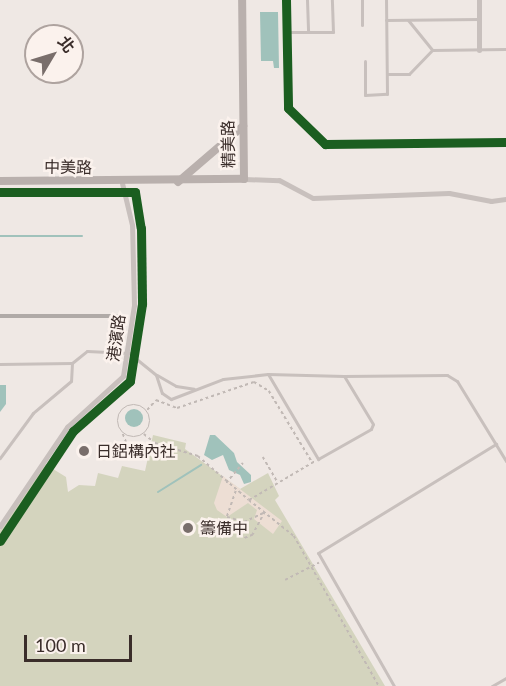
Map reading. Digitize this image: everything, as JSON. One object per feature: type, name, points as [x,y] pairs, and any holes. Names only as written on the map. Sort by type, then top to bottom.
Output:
[{"type":"main road","name":"精美路","points":[[135,183],[244,179],[242,0]]},
{"type":"main road","points":[[178,182],[243,126]]},
{"type":"main road","name":"中美路","points":[[0,181],[135,183]]},
{"type":"street","points":[[286,0],[288,108],[325,144],[506,142]]},
{"type":"street","points":[[479,0],[479,50]]},
{"type":"street","points":[[244,179],[279,180],[313,198],[449,193],[491,201],[506,199]]},
{"type":"street","name":"港濱路","points":[[0,526],[67,427],[123,376],[129,354],[134,305],[132,225],[122,183]]},
{"type":"lane","points":[[307,0],[308,32]]},
{"type":"lane","points":[[287,32],[333,32],[332,0]]},
{"type":"lane","points":[[362,0],[362,25]]},
{"type":"lane","points":[[365,61],[365,95],[387,94],[386,0]]},
{"type":"lane","points":[[386,20],[479,19]]},
{"type":"lane","points":[[408,20],[432,50]]},
{"type":"lane","points":[[387,74],[409,74],[432,50],[506,49]]},
{"type":"lane","points":[[0,364],[72,363],[87,351],[129,354],[156,375],[176,386],[194,389]]},
{"type":"lane","points":[[0,458],[33,413],[71,381],[72,363]]},
{"type":"lane","points":[[156,375],[162,393],[171,399],[182,398],[194,389],[223,379],[268,374],[447,375],[458,381],[506,461]]},
{"type":"lane","points":[[268,374],[318,459],[371,429],[372,424],[344,376]]},
{"type":"lane","points":[[394,686],[318,554],[496,444]]},
{"type":"lane","points":[[492,686],[506,678]]},
{"type":"path","points":[[156,400],[177,408],[254,382],[269,391],[312,462]]},
{"type":"path","points":[[146,411],[162,393]]},
{"type":"path","points":[[122,432],[133,438],[144,434],[150,423],[146,411],[135,405],[123,409],[118,420],[122,432],[127,444]]},
{"type":"path","points":[[144,434],[155,443],[198,456],[226,484],[294,536],[312,567],[317,583],[379,686]]},
{"type":"path","points":[[263,457],[277,482]]},
{"type":"path","points":[[249,500],[318,459]]},
{"type":"path","points":[[226,484],[243,463]]},
{"type":"path","points":[[236,491],[227,517],[244,522],[265,512]]},
{"type":"path","points":[[243,539],[252,535],[265,512]]},
{"type":"path","points":[[285,580],[322,561]]},
{"type":"green space","points":[[153,435],[186,443],[185,449],[240,489],[268,473],[279,496],[275,500],[385,686],[0,686],[0,530],[45,464],[66,477],[68,492],[79,485],[95,486],[98,473],[118,478],[122,466],[145,471]]},
{"type":"shaded area","points":[[223,476],[282,521],[273,534],[254,519],[257,510],[248,503],[227,517],[217,510],[214,503]]},
{"type":"water","points":[[260,12],[278,12],[279,68],[274,68],[273,61],[261,61]]},
{"type":"water","points":[[0,385],[6,385],[6,404],[0,412]]},
{"type":"water","points":[[130,409],[138,409],[143,414],[141,425],[130,427],[125,422],[125,414]]},
{"type":"water","points":[[210,435],[215,435],[234,453],[237,462],[251,475],[251,482],[244,484],[240,475],[229,470],[223,455],[212,460],[204,455]]},
{"type":"waterway","points":[[0,236],[82,236]]},
{"type":"waterway","points":[[158,492],[201,465]]},
{"type":"railway","points":[[0,316],[123,316]]},
{"type":"cycle path","points":[[286,0],[288,108],[325,144],[506,142]]},
{"type":"cycle path","points":[[0,192],[135,192],[141,228],[142,304],[130,381],[73,431],[0,541]]},
{"type":"place","name":"日鋁構內社","points":[[84,451]]},
{"type":"place","name":"籌備中","points":[[188,528]]}]
